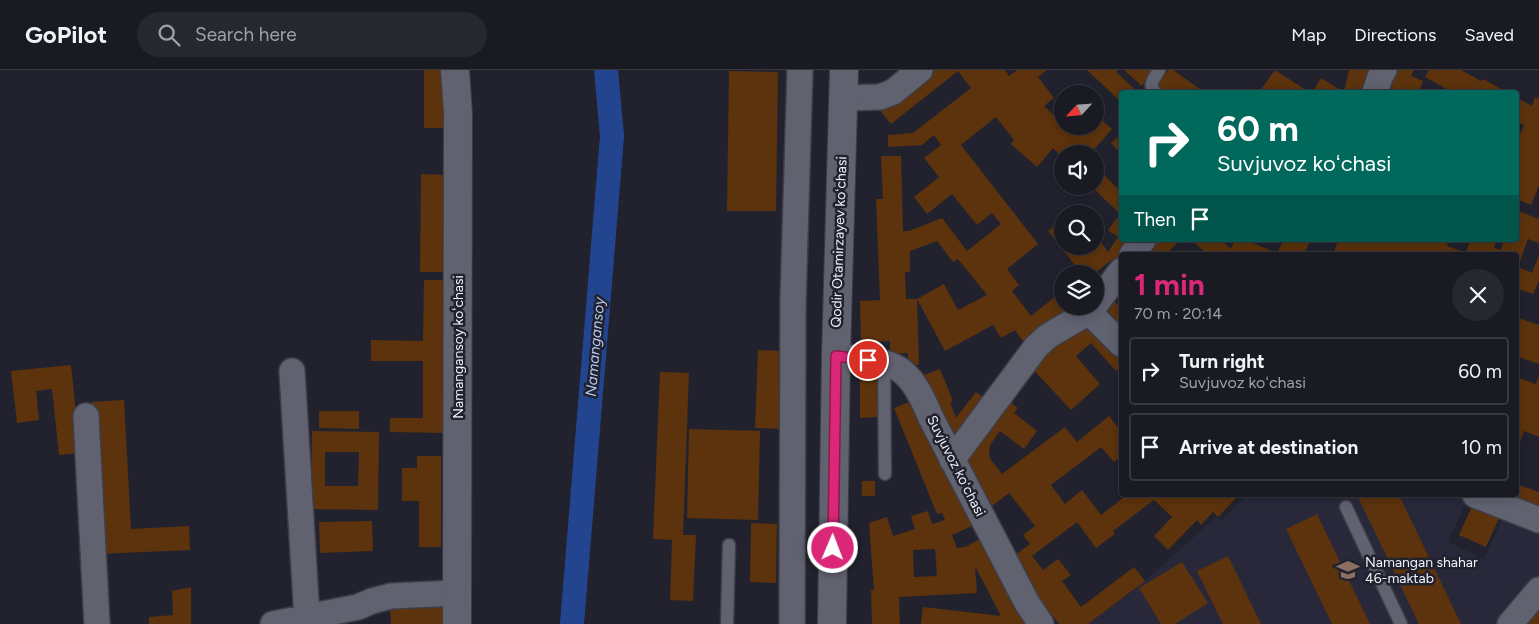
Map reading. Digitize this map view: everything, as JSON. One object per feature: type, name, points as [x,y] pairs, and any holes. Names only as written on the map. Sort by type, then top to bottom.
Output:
[{"type":"main road","name":"Namangansoy koʻchasi","points":[[455,70],[458,113],[458,624]]},
{"type":"main road","name":"Qodir Otamirzayev koʻchasi","points":[[832,624],[836,356],[844,70]]},
{"type":"street","points":[[792,624],[792,302],[800,70]]},
{"type":"street","points":[[844,98],[880,97],[893,92],[920,70]]},
{"type":"street","points":[[1376,90],[1384,70]]},
{"type":"street","points":[[1104,293],[1119,274]]},
{"type":"street","points":[[952,460],[1036,347],[1048,336],[1082,315]]},
{"type":"street","points":[[1098,315],[1119,341]]},
{"type":"street","name":"Suvjuvoz koʻchasi","points":[[836,356],[884,361],[898,368],[911,379],[921,394],[952,460],[1041,624]]},
{"type":"street","points":[[292,371],[307,618]]},
{"type":"street","points":[[86,416],[97,624]]},
{"type":"street","points":[[1480,497],[1539,520]]},
{"type":"street","points":[[1510,624],[1539,590]]},
{"type":"street","points":[[272,624],[358,607],[391,596],[457,592]]},
{"type":"lane","points":[[1153,90],[1151,84],[1159,70]]},
{"type":"lane","points":[[884,361],[885,474]]},
{"type":"lane","points":[[1346,507],[1401,624]]},
{"type":"lane","points":[[727,624],[729,545]]},
{"type":"shaded area","name":"Namangan shahar 46-maktab","points":[[1244,497],[1457,497],[1467,501],[1448,542],[1484,559],[1504,515],[1539,529],[1539,584],[1505,624],[1088,624],[1145,581],[1216,517],[1222,521]]},
{"type":"building","points":[[424,70],[447,70],[447,128],[424,128]]},
{"type":"building","points":[[929,70],[1005,70],[1009,76],[1017,70],[1047,70],[1038,77],[1054,98],[1044,106],[1054,115],[1054,135],[1104,135],[1104,122],[1112,129],[1098,145],[1054,145],[1054,149],[1037,167],[1011,144],[1014,140],[996,117],[961,145],[1038,244],[1007,269],[1019,285],[1012,291],[1031,316],[1054,297],[1054,315],[1068,315],[1027,347],[1015,330],[1001,338],[993,325],[945,351],[917,299],[919,365],[908,365],[908,353],[890,354],[890,341],[861,342],[860,301],[880,300],[876,199],[883,199],[881,156],[901,156],[903,231],[909,231],[942,218],[967,251],[1001,224],[992,213],[977,225],[952,194],[927,214],[914,197],[939,177],[924,158],[941,145],[934,135],[922,145],[888,147],[888,135],[913,133],[971,88],[958,71],[891,124],[879,109]],"holes":[[[937,241],[953,262],[958,259],[987,295],[958,310],[944,284],[917,299],[906,299],[905,272],[910,272],[910,251]]]},
{"type":"building","points":[[1087,70],[1118,70],[1116,72],[1136,90],[1119,90],[1119,100]]},
{"type":"building","points":[[1124,70],[1153,70],[1142,86]]},
{"type":"building","points":[[1168,70],[1173,70],[1201,90],[1158,90],[1155,88]]},
{"type":"building","points":[[1275,70],[1306,90],[1260,90]]},
{"type":"building","points":[[1349,70],[1375,70],[1368,90],[1344,90]]},
{"type":"building","points":[[1390,70],[1414,70],[1411,76],[1423,81],[1420,90],[1383,90]]},
{"type":"building","points":[[1429,70],[1461,70],[1503,90],[1448,90],[1425,77]]},
{"type":"building","points":[[729,71],[778,72],[776,211],[727,211]]},
{"type":"building","points":[[1321,78],[1341,90],[1313,90]]},
{"type":"building","points":[[1535,97],[1539,99],[1539,185],[1531,205],[1519,200],[1519,137],[1524,125],[1519,122],[1519,99],[1532,106]]},
{"type":"building","points":[[1119,136],[1119,152],[1111,143]]},
{"type":"building","points":[[421,174],[447,175],[446,272],[420,272]]},
{"type":"building","points":[[1104,175],[1119,190],[1119,213],[1100,195],[1104,195]]},
{"type":"building","points":[[1519,211],[1539,219],[1539,243],[1528,239],[1519,264],[1519,252],[1466,252],[1469,242],[1496,242],[1494,248],[1501,250],[1503,242],[1519,242]]},
{"type":"building","points":[[1119,215],[1119,242],[1138,242],[1130,252],[1119,252],[1119,263],[1113,259],[1104,266],[1075,265],[1067,255],[1104,255],[1104,247],[1108,252],[1118,237],[1108,230]]},
{"type":"building","points":[[1054,226],[1054,239],[1048,231]]},
{"type":"building","points":[[1145,242],[1178,242],[1169,252],[1151,252],[1143,244]]},
{"type":"building","points":[[1193,242],[1223,242],[1231,249],[1234,242],[1251,242],[1275,252],[1205,252]]},
{"type":"building","points":[[1283,242],[1310,242],[1305,252],[1278,252]]},
{"type":"building","points":[[1337,242],[1448,242],[1447,246],[1463,252],[1334,252]]},
{"type":"building","points":[[1539,255],[1539,281],[1533,294],[1519,289],[1519,267],[1532,273]]},
{"type":"building","points":[[424,280],[448,280],[447,433],[390,432],[390,418],[423,418],[423,361],[371,361],[371,340],[423,341]]},
{"type":"building","points":[[1108,295],[1119,306],[1119,335],[1099,315],[1104,315],[1104,299]]},
{"type":"building","points":[[1519,318],[1539,325],[1539,364],[1519,357]]},
{"type":"building","points":[[1094,322],[1119,350],[1119,369],[1116,371],[1091,343],[1076,356],[1100,384],[1071,410],[1028,364],[1058,337]]},
{"type":"building","points":[[758,350],[785,351],[783,429],[755,428]]},
{"type":"building","points":[[71,365],[80,453],[59,455],[52,389],[36,391],[39,420],[17,423],[11,371]]},
{"type":"building","points":[[940,369],[953,401],[950,402],[956,418],[976,392],[993,405],[961,446],[944,433],[922,376]]},
{"type":"building","points":[[660,372],[689,373],[683,535],[696,535],[693,601],[670,600],[672,540],[653,539]]},
{"type":"building","points":[[860,373],[879,373],[879,417],[860,418]]},
{"type":"building","points":[[1539,376],[1539,437],[1524,431],[1519,444],[1519,378],[1536,384]]},
{"type":"building","points":[[1004,398],[1018,408],[1014,413],[1037,431],[1024,449],[1000,431],[990,445],[989,454],[991,460],[1002,474],[1065,427],[1077,442],[1109,416],[1119,429],[1119,458],[1114,462],[1101,447],[1051,485],[1065,504],[1082,490],[1101,515],[1124,497],[1237,497],[1218,517],[1213,512],[1201,525],[1197,520],[1168,550],[1154,536],[1172,517],[1154,500],[1113,531],[1115,534],[1096,548],[1077,522],[1032,556],[1043,570],[1058,559],[1071,575],[1062,581],[1081,607],[1134,567],[1145,581],[1088,624],[1059,624],[1039,598],[1036,601],[1007,561],[1030,544],[1023,535],[1035,526],[1009,493],[984,512],[966,459]]},
{"type":"building","points":[[124,400],[131,529],[189,526],[190,550],[99,554],[91,402]]},
{"type":"building","points":[[914,400],[943,471],[948,468],[972,526],[952,535],[957,548],[965,547],[982,538],[1030,624],[921,624],[923,607],[1001,616],[975,566],[977,593],[899,597],[900,624],[872,624],[871,590],[874,590],[869,523],[887,517],[893,536],[915,529],[911,516],[928,511],[932,524],[945,520],[942,513],[937,514],[894,408]],"holes":[[[935,549],[937,576],[914,577],[913,550]]]},
{"type":"building","points":[[319,411],[359,411],[359,429],[319,428]]},
{"type":"building","points":[[689,429],[760,431],[758,520],[687,518]]},
{"type":"building","points":[[312,431],[379,432],[378,510],[311,509]],"holes":[[[325,452],[359,452],[358,486],[325,486]]]},
{"type":"building","points":[[417,456],[441,456],[441,547],[419,547],[419,501],[402,501],[402,468],[417,468]]},
{"type":"building","points":[[862,481],[875,481],[875,496],[862,496]]},
{"type":"building","points":[[1519,485],[1539,492],[1539,512],[1496,497],[1519,497]]},
{"type":"building","points":[[1358,497],[1400,497],[1461,624],[1419,624]]},
{"type":"building","points":[[1473,504],[1500,516],[1486,547],[1459,535]]},
{"type":"building","points":[[1317,514],[1370,624],[1332,624],[1286,529]]},
{"type":"building","points":[[372,521],[373,551],[320,553],[319,522]]},
{"type":"building","points":[[751,523],[777,524],[776,583],[750,582]]},
{"type":"building","points":[[1228,556],[1261,624],[1223,624],[1197,571]]},
{"type":"building","points":[[1182,562],[1208,603],[1175,624],[1161,624],[1139,588]]},
{"type":"building","points":[[191,587],[191,624],[149,624],[149,617],[173,615],[172,591]]},
{"type":"building","points":[[1539,599],[1539,624],[1513,624]]},
{"type":"building","points":[[444,607],[444,624],[391,624],[390,608]]},
{"type":"waterway","name":"Namangansoy","points":[[572,624],[612,136],[606,70]]},
{"type":"place","name":"Namangan shahar 46-maktab","points":[[1348,570]]},
{"type":"route","points":[[833,548],[836,356],[868,360]]}]
